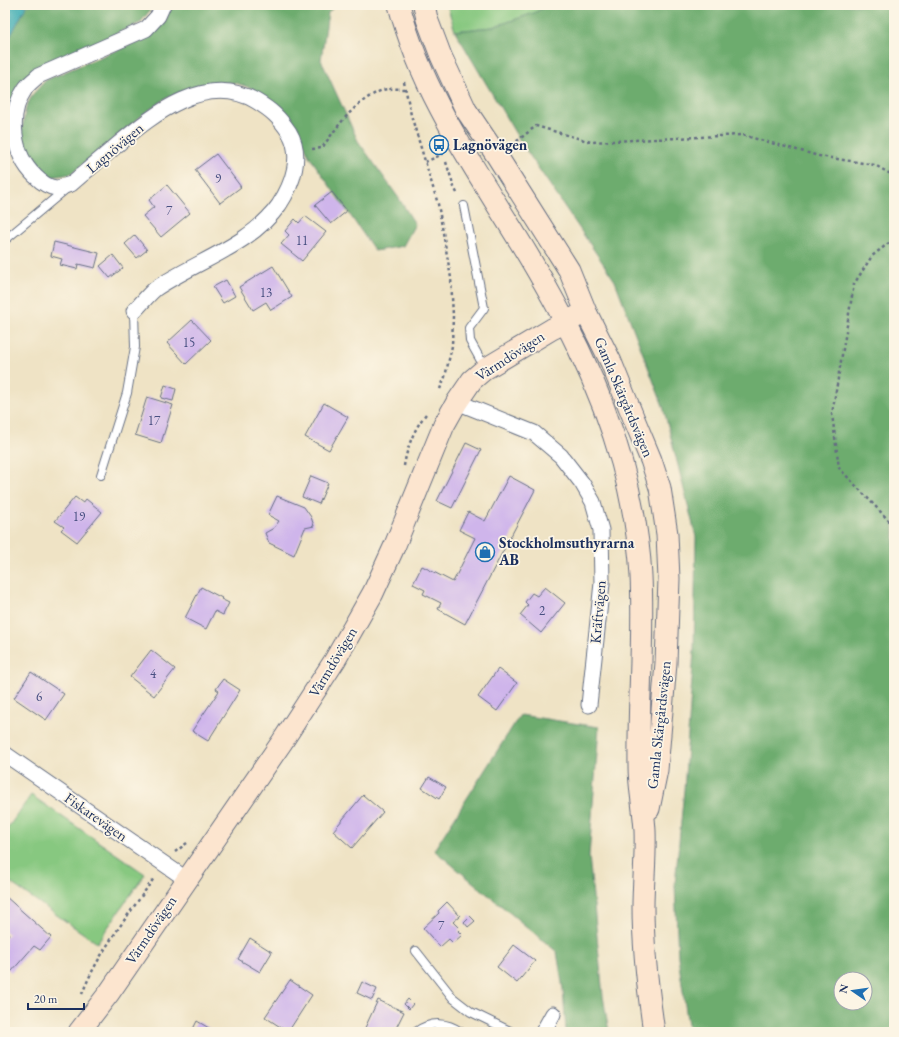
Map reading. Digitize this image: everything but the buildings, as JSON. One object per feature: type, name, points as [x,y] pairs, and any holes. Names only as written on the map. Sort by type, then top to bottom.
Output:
[{"type":"main road","name":"Gamla Skärgårdsvägen","points":[[400,5],[404,22],[433,96],[471,165],[535,268],[565,322],[589,370],[613,433],[629,494],[637,537],[641,576],[639,768],[645,831],[643,908],[647,984],[654,1032]]},
{"type":"main road","name":"Gamla Skärgårdsvägen","points":[[424,5],[427,19],[441,56],[466,110],[569,270],[586,312],[611,362],[651,460],[660,488],[667,534],[669,579],[666,663],[657,770],[645,831]]},
{"type":"main road","name":"Värmdövägen","points":[[79,1032],[109,993],[186,879],[282,742],[336,660],[374,593],[444,425],[447,398],[485,369],[565,322],[586,312]]},
{"type":"street","points":[[71,184],[56,188],[42,183],[30,171],[20,153],[15,136],[14,121],[18,103],[25,88],[38,76],[146,29],[158,16],[163,5]]},
{"type":"street","name":"Lagnövägen","points":[[71,184],[147,121],[168,108],[193,96],[214,91],[232,91],[263,105],[278,116],[290,133],[296,150],[291,184],[279,204],[265,222],[241,240],[155,290],[134,310]]},
{"type":"street","name":"Kräftvägen","points":[[447,398],[534,433],[561,456],[582,483],[593,502],[601,530],[602,583],[589,705]]},
{"type":"street","name":"Fiskarevägen","points":[[5,754],[186,879]]},
{"type":"street","points":[[543,1032],[553,1014]]},
{"type":"lane","name":"Lagnövägen","points":[[5,240],[71,184]]},
{"type":"lane","points":[[464,206],[484,308],[469,328],[470,341],[485,369]]},
{"type":"lane","points":[[101,475],[126,394],[135,347],[134,310]]},
{"type":"lane","points":[[416,951],[453,998],[470,1012],[512,1032]]},
{"type":"lane","points":[[416,1032],[421,1028],[437,1024],[452,1026],[461,1032]]},
{"type":"path","points":[[403,75],[411,115],[438,204],[451,278],[454,316],[452,346],[445,377],[447,398]]},
{"type":"path","points":[[296,150],[322,148],[338,125],[361,102],[384,90],[405,89]]},
{"type":"path","points":[[510,147],[536,126],[591,142],[742,135],[819,156],[875,165],[894,176]]},
{"type":"path","points":[[425,162],[443,154],[454,187],[464,206]]},
{"type":"path","points":[[894,239],[872,256],[854,284],[832,414],[840,468],[894,526]]},
{"type":"path","points":[[404,467],[406,453],[417,426],[426,413]]},
{"type":"path","points":[[80,999],[87,979],[98,960],[164,864],[176,851],[188,843]]},
{"type":"green space","points":[[27,5],[154,5],[140,23],[35,69],[18,85],[9,108],[5,108],[5,46]]},
{"type":"green space","points":[[172,5],[336,5],[328,13],[321,60],[358,141],[398,197],[415,224],[403,246],[375,251],[309,156],[298,129],[270,100],[251,88],[236,83],[214,82],[189,88],[163,100],[71,174],[51,177],[38,169],[27,154],[21,136],[26,107],[33,94],[46,80],[148,37],[166,19]]},
{"type":"green space","points":[[447,5],[549,5],[534,13],[493,27],[455,31]]},
{"type":"green space","points":[[549,5],[894,5],[894,1032],[689,1032],[678,957],[675,884],[684,790],[694,651],[696,537],[663,406],[615,281],[520,141],[455,31],[493,27],[534,13]]},
{"type":"green space","points":[[520,715],[599,727],[589,856],[603,996],[609,1032],[566,1032],[563,989],[557,952],[434,850]]},
{"type":"green space","points":[[31,795],[145,874],[97,943],[5,879],[5,832]]},
{"type":"water","points":[[5,5],[27,5],[5,46]]},
{"type":"place","name":"Lagnövägen","points":[[439,145]]},
{"type":"place","name":"Stockholmsuthyrarna AB","points":[[485,552]]}]
